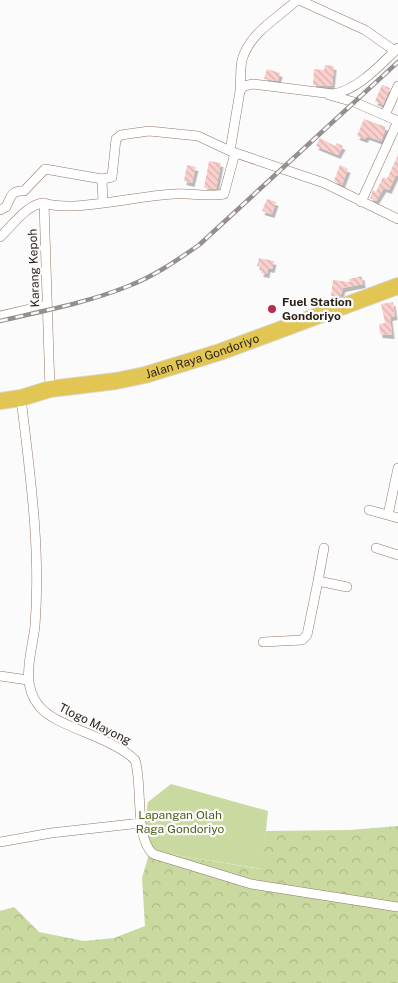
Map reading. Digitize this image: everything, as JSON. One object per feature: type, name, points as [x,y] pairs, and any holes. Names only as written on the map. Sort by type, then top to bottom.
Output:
[{"type":"highway","name":"Jalan Raya Gondoriyo","points":[[0,401],[21,398],[50,389],[116,382],[145,375],[220,352],[398,286]]},
{"type":"street","points":[[44,203],[53,207],[175,194],[224,194],[232,152],[242,60],[250,42],[263,27],[298,0],[365,30],[396,50],[358,83],[343,92],[317,92],[248,84],[240,91]]},
{"type":"street","points":[[385,115],[398,86]]},
{"type":"street","points":[[317,92],[354,102],[398,121],[361,202]]},
{"type":"street","points":[[0,210],[6,207],[12,194],[18,190],[24,191],[45,170],[102,179],[112,177],[113,146],[116,139],[121,135],[149,131],[198,136],[232,152],[324,183],[398,219]]},
{"type":"street","points":[[102,179],[103,203]]},
{"type":"street","name":"Karang Kepoh","points":[[0,237],[31,207],[38,203],[44,203],[50,389]]},
{"type":"street","points":[[0,316],[47,305]]},
{"type":"street","name":"Tlogo Mayong","points":[[21,398],[32,497],[38,585],[28,680],[38,706],[48,715],[85,731],[135,760],[141,823],[148,849],[153,854],[218,872],[251,884],[398,907]]},
{"type":"street","points":[[388,515],[398,468]]},
{"type":"street","points":[[369,510],[398,518]]},
{"type":"street","points":[[263,642],[302,640],[307,635],[324,548]]},
{"type":"street","points":[[376,548],[398,555]]},
{"type":"street","points":[[318,581],[347,587]]},
{"type":"street","points":[[0,676],[28,680]]},
{"type":"street","points":[[0,842],[51,833],[141,823]]},
{"type":"green space","name":"Lapangan Olah Raga Gondoriyo","points":[[171,784],[268,811],[262,869],[150,851],[145,819],[148,802]]},
{"type":"green space","points":[[398,826],[398,983],[0,983],[0,911],[14,907],[39,932],[84,941],[114,938],[145,926],[142,878],[150,851],[261,869],[266,831],[350,830]]},
{"type":"building","points":[[325,65],[334,66],[332,86],[313,85],[314,69],[324,70]]},
{"type":"building","points":[[267,69],[280,73],[278,81],[264,79]]},
{"type":"building","points":[[382,85],[390,88],[383,105],[375,101]]},
{"type":"building","points":[[364,119],[386,127],[381,141],[367,136],[365,139],[357,136]]},
{"type":"building","points":[[320,138],[335,146],[337,143],[343,146],[338,155],[316,146]]},
{"type":"building","points":[[398,155],[398,176],[396,175],[389,190],[384,188],[376,201],[370,198],[373,190],[376,192],[383,177],[387,179]]},
{"type":"building","points":[[209,161],[221,163],[216,189],[204,188]]},
{"type":"building","points":[[187,165],[196,167],[192,183],[184,181]]},
{"type":"building","points":[[340,165],[348,169],[342,185],[334,181]]},
{"type":"building","points":[[267,199],[276,202],[272,214],[262,211]]},
{"type":"building","points":[[259,258],[274,261],[272,269],[268,268],[267,274],[261,273],[262,267],[257,266]]},
{"type":"building","points":[[362,276],[363,284],[343,288],[340,297],[331,296],[333,280],[350,282],[349,279]]},
{"type":"building","points":[[393,302],[395,316],[390,317],[392,335],[380,334],[379,324],[385,323],[381,304]]},
{"type":"railway","points":[[0,321],[111,293],[155,274],[173,263],[199,245],[398,62]]},
{"type":"place","name":"Fuel Station Gondoriyo","points":[[272,309]]}]
